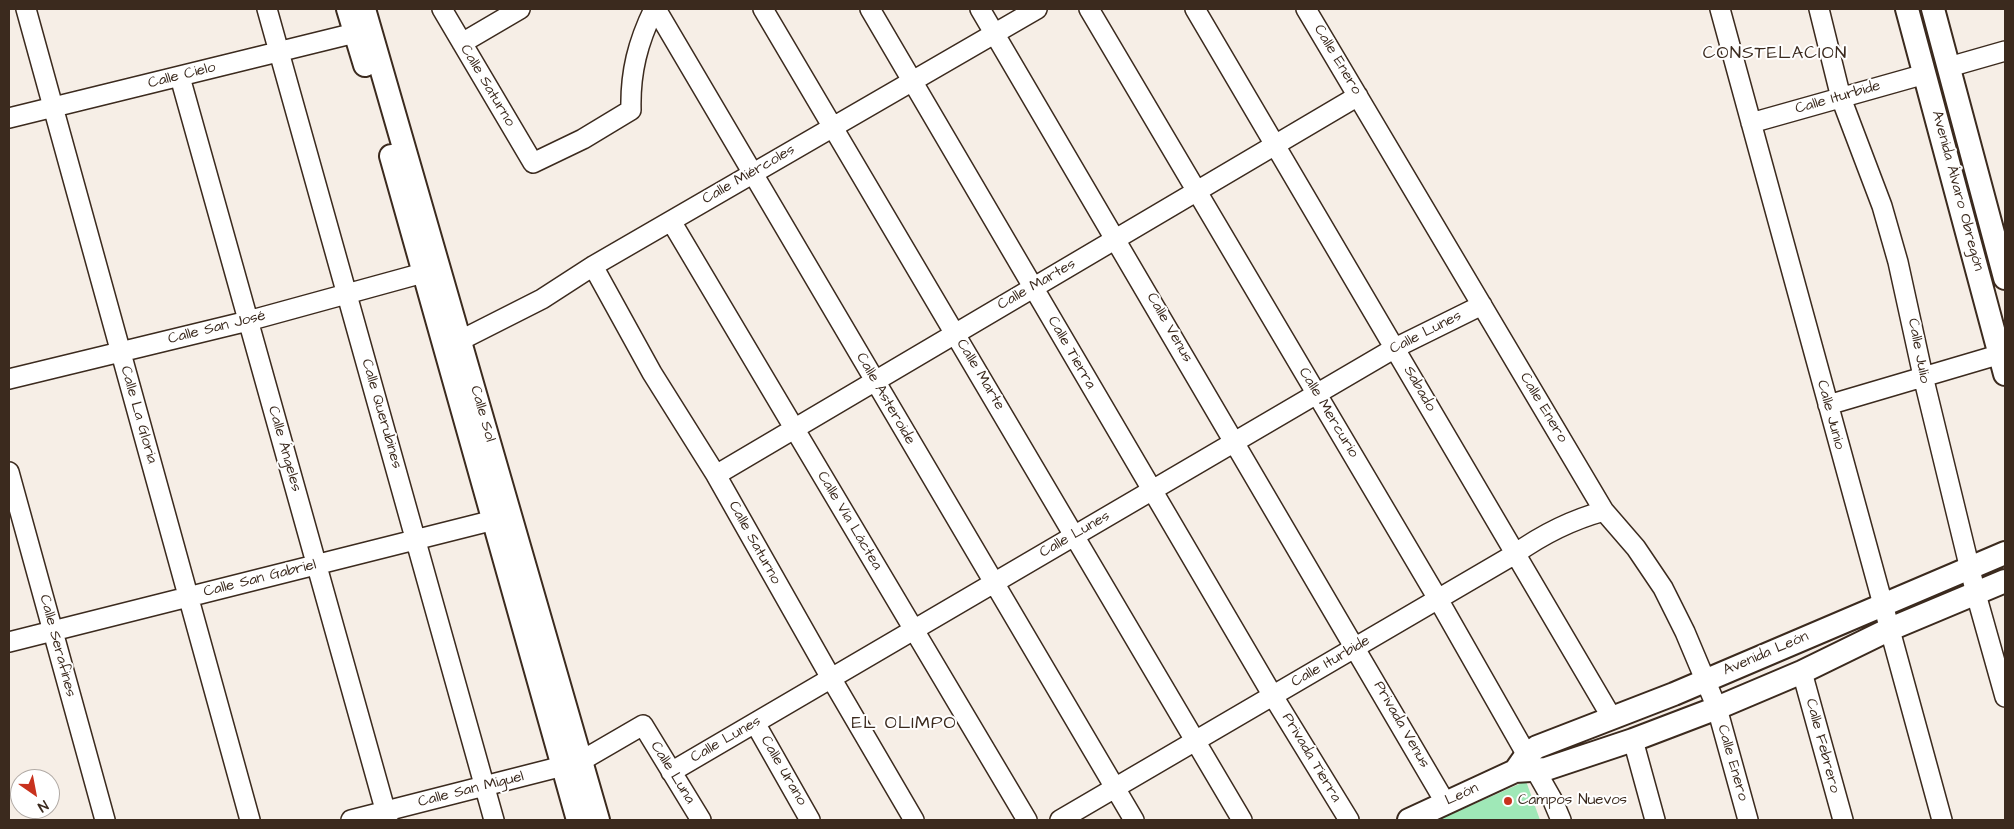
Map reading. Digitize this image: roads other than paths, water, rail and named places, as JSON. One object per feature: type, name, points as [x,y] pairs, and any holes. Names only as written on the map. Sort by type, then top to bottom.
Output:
[{"type":"street","name":"Calle La Gloria","points":[[26,9],[250,820]]},
{"type":"street","name":"Calle Querubines","points":[[267,9],[494,820]]},
{"type":"street","name":"Calle Sol","points":[[348,9],[424,273],[503,518],[572,764],[598,820]]},
{"type":"street","name":"Calle Sol","points":[[364,9],[461,340],[503,518]]},
{"type":"street","name":"Calle Saturno","points":[[442,9],[533,163],[584,139],[631,110],[633,66],[638,44],[655,9]]},
{"type":"street","points":[[462,43],[520,9]]},
{"type":"street","name":"Calle Asteroide","points":[[655,9],[1134,820]]},
{"type":"street","name":"Calle Marte","points":[[763,9],[1242,820]]},
{"type":"street","name":"Calle Tierra","points":[[870,9],[1272,696]]},
{"type":"street","name":"Calle Venus","points":[[980,9],[1356,647]]},
{"type":"street","name":"Calle Miércoles","points":[[461,340],[542,299],[593,266],[1037,9]]},
{"type":"street","name":"Calle Mercurio","points":[[1089,9],[1438,600],[1526,765],[1553,801],[1561,820]]},
{"type":"street","name":"Sabado","points":[[1196,9],[1612,718]]},
{"type":"street","name":"Calle Enero","points":[[1306,9],[1604,511],[1636,548],[1663,588],[1685,632],[1704,681],[1717,708],[1748,820]]},
{"type":"street","name":"Calle Junio","points":[[1720,9],[1888,630],[1942,820]]},
{"type":"street","name":"Calle Julio","points":[[1818,9],[1841,98],[1882,206],[1912,318],[1923,376],[1976,594],[2005,697]]},
{"type":"street","name":"Avenida Álvaro Obregón","points":[[1907,9],[2003,364]]},
{"type":"street","name":"Avenida Álvaro Obregón","points":[[1933,9],[2005,278]]},
{"type":"street","name":"Calle Cielo","points":[[9,118],[355,33]]},
{"type":"street","points":[[1948,67],[2005,51]]},
{"type":"street","name":"Calle Iturbide","points":[[1751,123],[1925,74]]},
{"type":"street","name":"Calle Ángeles","points":[[180,77],[387,816]]},
{"type":"street","name":"Calle Martes","points":[[716,475],[1358,96]]},
{"type":"street","name":"Calle Vía Láctea","points":[[671,221],[1027,820]]},
{"type":"street","name":"Calle Saturno","points":[[593,266],[652,373],[716,475],[830,678],[914,820]]},
{"type":"street","name":"Calle San José","points":[[9,379],[248,321],[424,273]]},
{"type":"street","name":"Calle Lunes","points":[[671,772],[1395,348],[1482,305]]},
{"type":"street","points":[[1828,405],[1923,376],[2003,364]]},
{"type":"street","name":"Calle Serafines","points":[[9,472],[105,820]]},
{"type":"street","name":"Calle Iturbide","points":[[1060,820],[1438,600],[1557,527],[1604,511]]},
{"type":"street","name":"Calle San Gabriel","points":[[9,642],[503,518]]},
{"type":"street","name":"Avenida León","points":[[1526,765],[1538,747],[1704,681],[1881,604],[2005,553]]},
{"type":"street","name":"Avenida León","points":[[1526,765],[1633,740],[1717,708],[1802,672],[1888,630],[2005,581]]},
{"type":"street","name":"Privada Venus","points":[[1356,647],[1445,802]]},
{"type":"street","name":"Calle Febrero","points":[[1802,672],[1842,820]]},
{"type":"street","name":"Privada Tierra","points":[[1272,696],[1349,820]]},
{"type":"street","name":"Calle Urano","points":[[755,723],[810,820]]},
{"type":"street","name":"Calle San Miguel","points":[[351,820],[387,816],[485,786],[572,764],[642,725]]},
{"type":"street","name":"Calle Luna","points":[[642,725],[701,820]]},
{"type":"street","points":[[1633,740],[1655,820]]},
{"type":"street","name":"Calle Sol","points":[[572,764],[578,820]]},
{"type":"street","name":"León","points":[[1409,820],[1526,765]]},
{"type":"place","name":"Campos Nuevos","points":[[1508,801]]},
{"type":"district","name":"CONSTELACION","points":[[1775,54]]},
{"type":"district","name":"EL OLIMPO","points":[[904,724]]}]
